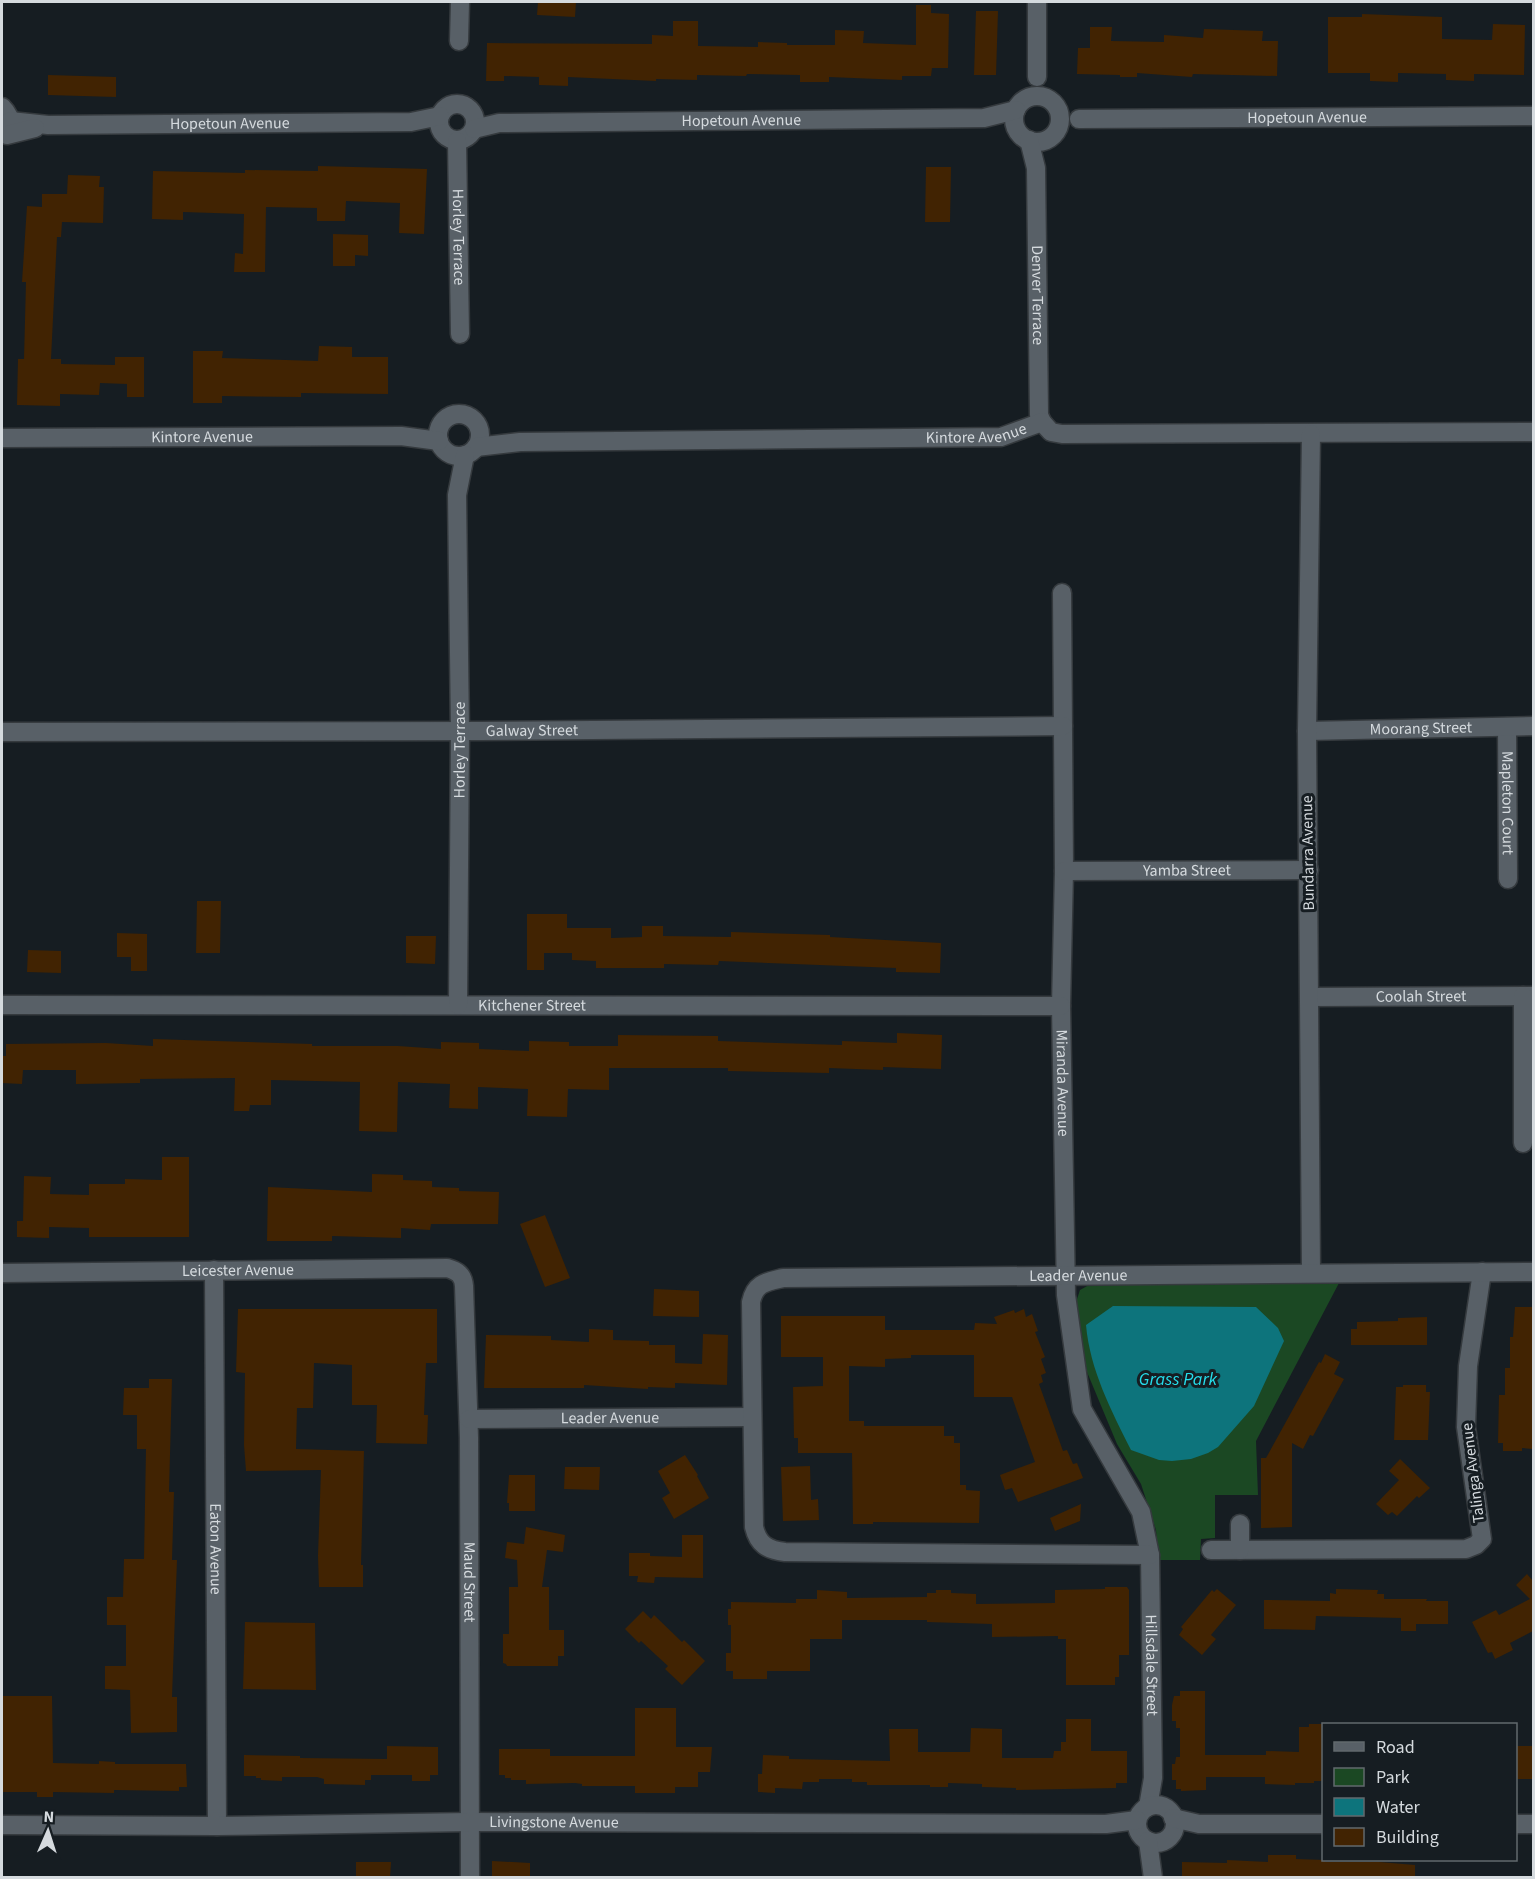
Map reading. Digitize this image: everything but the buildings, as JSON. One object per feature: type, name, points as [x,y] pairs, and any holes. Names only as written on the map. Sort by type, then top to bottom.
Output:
[{"type":"street","points":[[459,2],[459,40]]},
{"type":"street","points":[[1037,2],[1037,77],[1060,115],[1037,135],[1014,117],[1037,77]]},
{"type":"street","name":"Hopetoun Avenue","points":[[984,118],[1039,96],[1079,119]]},
{"type":"street","points":[[456,104],[469,109],[473,122],[464,139],[457,141],[444,135],[440,123],[449,106],[456,104]]},
{"type":"street","name":"Hopetoun Avenue","points":[[473,122],[984,118],[1037,135],[1079,119],[1533,116]]},
{"type":"street","name":"Hopetoun Avenue","points":[[5,126],[440,123]]},
{"type":"street","name":"Denver Terrace","points":[[1037,135],[1039,415],[1042,422]]},
{"type":"street","name":"Horley Terrace","points":[[457,141],[460,334]]},
{"type":"street","points":[[459,414],[472,418],[477,424],[474,445],[452,455],[441,440],[447,417],[459,414]]},
{"type":"street","name":"Kintore Avenue","points":[[474,445],[520,442],[1001,437],[1042,422],[1051,432],[1062,434],[1533,432]]},
{"type":"street","name":"Bundarra Avenue","points":[[1311,434],[1307,730],[1311,1273]]},
{"type":"street","name":"Kintore Avenue","points":[[2,438],[401,436],[441,440]]},
{"type":"street","name":"Horley Terrace","points":[[441,440],[457,495],[460,731],[458,1005]]},
{"type":"street","name":"Horley Terrace","points":[[457,495],[474,445]]},
{"type":"street","name":"Miranda Avenue","points":[[1062,593],[1064,871],[1060,1006],[1065,1295],[1082,1408],[1141,1512],[1150,1554]]},
{"type":"street","name":"Galway Street","points":[[2,732],[1063,726]]},
{"type":"street","name":"Moorang Street","points":[[1307,730],[1533,726]]},
{"type":"street","name":"Mapleton Court","points":[[1507,727],[1508,879]]},
{"type":"street","name":"Yamba Street","points":[[1064,871],[1309,870]]},
{"type":"street","points":[[1523,1143],[1528,996]]},
{"type":"street","name":"Coolah Street","points":[[1310,998],[1528,996]]},
{"type":"street","name":"Kitchener Street","points":[[2,1005],[1060,1006]]},
{"type":"street","name":"Leicester Avenue","points":[[2,1273],[447,1268],[462,1276],[464,1286]]},
{"type":"street","name":"Eaton Avenue","points":[[214,1270],[218,1826]]},
{"type":"street","name":"Talinga Avenue","points":[[1211,1550],[1466,1549],[1476,1545],[1482,1539],[1466,1427],[1468,1366],[1482,1272]]},
{"type":"street","name":"Leader Avenue","points":[[1150,1554],[784,1552],[762,1545],[756,1536],[754,1527],[751,1302],[753,1292],[760,1285],[783,1278],[1533,1272]]},
{"type":"street","name":"Maud Street","points":[[464,1286],[469,1419],[470,1878]]},
{"type":"street","name":"Leader Avenue","points":[[469,1419],[752,1418]]},
{"type":"street","points":[[1240,1524],[1240,1550]]},
{"type":"street","name":"Hillsdale Street","points":[[1150,1554],[1154,1874]]},
{"type":"street","name":"Livingstone Avenue","points":[[2,1826],[218,1826],[470,1822],[1322,1824]]},
{"type":"street","points":[[1517,1824],[1533,1824]]},
{"type":"green space","points":[[1339,1283],[1256,1441],[1258,1495],[1215,1495],[1215,1538],[1201,1539],[1200,1560],[1158,1560],[1156,1530],[1141,1484],[1117,1444],[1087,1372],[1076,1302],[1080,1290],[1089,1285]]},
{"type":"water","name":"Grass Park","points":[[1113,1306],[1256,1307],[1278,1328],[1284,1341],[1254,1406],[1218,1447],[1191,1459],[1172,1461],[1159,1460],[1131,1450],[1109,1405],[1088,1342],[1086,1325]]}]
